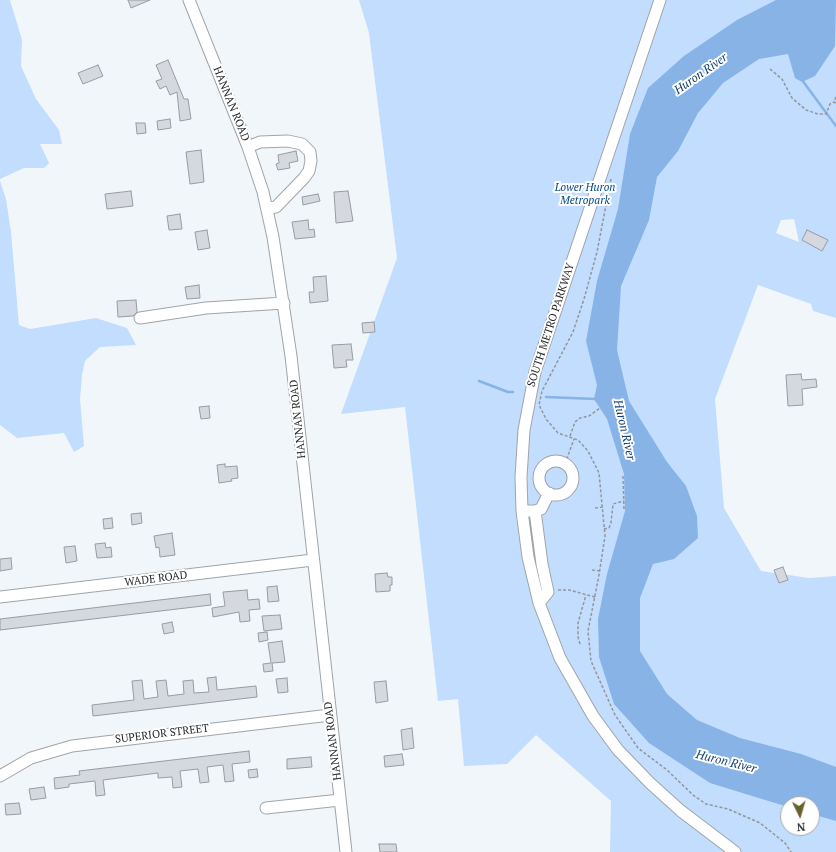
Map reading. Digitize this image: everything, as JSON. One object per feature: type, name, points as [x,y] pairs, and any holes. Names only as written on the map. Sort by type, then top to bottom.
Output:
[{"type":"street","name":"HANNAN ROAD","points":[[189,0],[248,147],[267,208],[284,303],[346,852]]},
{"type":"street","name":"SOUTH METRO PARKWAY","points":[[660,0],[535,372],[530,394],[522,454],[522,511],[528,557],[539,603],[552,639],[570,676],[593,716],[618,750],[661,794],[697,824],[735,852]]},
{"type":"street","points":[[248,147],[260,142],[288,141],[302,144],[310,152],[311,161],[309,171],[304,178],[276,207],[267,208]]},
{"type":"street","points":[[140,318],[206,308],[284,303]]},
{"type":"street","points":[[554,462],[565,464],[573,476],[571,486],[563,494],[557,495],[549,493],[542,488],[540,482],[541,471],[549,463],[554,462]]},
{"type":"street","points":[[522,511],[535,511],[541,509],[549,493]]},
{"type":"street","points":[[535,511],[541,557],[548,592],[539,603]]},
{"type":"street","name":"WADE ROAD","points":[[0,597],[313,560]]},
{"type":"street","name":"SUPERIOR STREET","points":[[0,776],[31,758],[72,746],[330,715]]},
{"type":"street","points":[[266,808],[340,800]]},
{"type":"path","points":[[770,70],[782,79],[792,98],[806,110],[818,114],[826,114],[830,104],[835,102],[836,97]]},
{"type":"path","points":[[611,176],[597,252],[584,299],[572,332],[542,391],[539,405],[546,419],[558,433],[578,440],[588,451],[599,473],[604,529],[600,571],[588,631],[590,661],[615,715],[638,748],[667,770],[693,795],[706,804],[728,809],[760,823],[785,843],[791,852]]},
{"type":"path","points":[[570,437],[575,422],[580,418],[589,416],[600,408]]},
{"type":"path","points":[[565,464],[574,439]]},
{"type":"path","points":[[623,476],[624,510]]},
{"type":"path","points":[[604,529],[610,528],[613,504],[624,501]]},
{"type":"path","points":[[595,508],[603,507]]},
{"type":"path","points":[[592,570],[600,571]]},
{"type":"path","points":[[548,592],[569,590],[595,597]]},
{"type":"path","points":[[580,644],[578,637],[578,623],[586,595]]},
{"type":"green space","points":[[0,0],[10,0],[22,40],[21,66],[36,99],[59,130],[62,144],[40,144],[49,163],[44,168],[24,168],[0,179]]},
{"type":"green space","name":"Lower Huron Metropark","points":[[359,0],[836,0],[836,318],[813,311],[811,304],[758,285],[715,399],[724,508],[761,571],[809,578],[836,576],[836,852],[610,852],[611,801],[536,735],[507,764],[464,766],[458,699],[438,701],[405,407],[341,414],[397,258],[369,33]],"holes":[[[794,219],[799,242],[776,233],[781,220]]]},
{"type":"green space","points":[[0,181],[6,199],[11,232],[19,325],[30,329],[96,318],[127,328],[136,345],[100,347],[85,361],[80,399],[84,446],[74,452],[64,433],[17,438],[0,425]]},
{"type":"water","name":"Huron River","points":[[776,0],[836,0],[835,46],[815,76],[802,82],[795,78],[788,54],[759,59],[723,83],[698,113],[678,151],[657,177],[649,220],[621,286],[617,350],[629,401],[667,462],[686,486],[697,516],[698,538],[674,559],[653,564],[640,598],[640,651],[667,694],[697,720],[740,738],[801,754],[836,767],[836,821],[820,816],[820,796],[780,796],[780,805],[710,783],[649,743],[614,704],[599,657],[598,619],[607,574],[625,511],[624,474],[607,419],[594,399],[597,385],[586,341],[597,281],[618,209],[630,134],[648,88],[684,56],[737,20]]},
{"type":"building","points":[[128,0],[150,0],[131,8]]},
{"type":"building","points":[[168,60],[184,99],[188,99],[191,119],[180,121],[177,92],[170,95],[166,86],[160,89],[156,81],[162,79],[156,65]]},
{"type":"building","points":[[98,65],[103,76],[83,84],[78,73]]},
{"type":"building","points":[[170,119],[171,128],[158,130],[157,121]]},
{"type":"building","points":[[136,123],[145,123],[146,133],[137,134]]},
{"type":"building","points":[[201,150],[204,182],[190,184],[186,152]]},
{"type":"building","points":[[296,151],[298,161],[289,163],[290,168],[278,170],[276,164],[279,163],[278,155]]},
{"type":"building","points":[[131,191],[133,206],[107,209],[105,194]]},
{"type":"building","points":[[348,191],[353,221],[336,223],[334,192]]},
{"type":"building","points":[[318,194],[320,201],[303,205],[302,197]]},
{"type":"building","points":[[180,214],[182,229],[169,230],[167,216]]},
{"type":"building","points":[[308,220],[309,230],[314,229],[315,237],[295,239],[292,222]]},
{"type":"building","points":[[207,230],[210,248],[198,250],[195,232]]},
{"type":"building","points":[[807,230],[828,240],[822,251],[802,240]]},
{"type":"building","points":[[326,276],[328,301],[310,303],[309,292],[314,292],[313,277]]},
{"type":"building","points":[[199,285],[200,298],[187,299],[185,287]]},
{"type":"building","points":[[136,300],[137,312],[133,316],[118,317],[117,301]]},
{"type":"building","points":[[374,322],[375,332],[363,333],[362,323]]},
{"type":"building","points":[[351,344],[353,360],[346,360],[347,367],[334,368],[332,345]]},
{"type":"building","points":[[801,374],[802,380],[816,379],[817,387],[802,389],[803,405],[788,406],[786,375]]},
{"type":"building","points":[[209,406],[210,418],[201,419],[199,407]]},
{"type":"building","points":[[225,464],[225,467],[237,466],[238,478],[231,479],[232,481],[219,483],[217,465]]},
{"type":"building","points":[[141,513],[142,523],[132,525],[131,514]]},
{"type":"building","points":[[112,518],[113,528],[104,529],[103,519]]},
{"type":"building","points":[[172,533],[175,555],[160,557],[159,547],[156,548],[154,536]]},
{"type":"building","points":[[105,543],[106,548],[111,547],[112,557],[97,558],[95,544]]},
{"type":"building","points":[[75,546],[77,561],[66,563],[64,547]]},
{"type":"building","points":[[11,558],[12,569],[0,571],[0,559]]},
{"type":"building","points":[[783,567],[788,580],[779,583],[774,570]]},
{"type":"building","points":[[387,573],[388,577],[392,577],[390,591],[376,592],[375,574]]},
{"type":"building","points":[[277,586],[279,601],[268,602],[267,587]]},
{"type":"building","points":[[247,590],[248,600],[259,599],[260,609],[249,610],[250,621],[240,622],[239,612],[213,617],[212,608],[225,606],[223,592]]},
{"type":"building","points":[[210,594],[211,605],[0,630],[0,619]]},
{"type":"building","points":[[280,615],[282,629],[264,631],[262,616]]},
{"type":"building","points":[[172,622],[174,632],[164,634],[162,624]]},
{"type":"building","points":[[267,632],[268,640],[259,642],[258,633]]},
{"type":"building","points":[[282,641],[285,662],[272,663],[273,671],[264,672],[263,664],[271,663],[268,643]]},
{"type":"building","points":[[216,677],[217,690],[256,686],[257,697],[93,716],[92,705],[134,700],[132,681],[142,680],[144,699],[158,697],[156,681],[166,680],[168,696],[184,694],[183,681],[193,680],[194,693],[209,692],[207,678]]},
{"type":"building","points":[[287,678],[288,692],[278,693],[276,679]]},
{"type":"building","points":[[386,681],[388,701],[376,703],[374,682]]},
{"type":"building","points":[[412,728],[414,748],[403,750],[401,730]]},
{"type":"building","points":[[249,751],[250,762],[232,764],[234,781],[225,782],[223,765],[207,767],[209,782],[200,783],[198,769],[180,771],[182,787],[173,788],[172,777],[158,778],[158,773],[103,780],[105,795],[96,796],[95,781],[69,784],[69,787],[55,789],[54,778],[80,775],[79,771]]},
{"type":"building","points":[[402,754],[404,765],[385,767],[384,756]]},
{"type":"building","points":[[311,757],[312,767],[287,769],[287,759]]},
{"type":"building","points":[[257,769],[258,777],[249,778],[248,770]]},
{"type":"building","points":[[44,787],[46,798],[31,800],[29,789]]},
{"type":"building","points":[[19,803],[21,814],[6,815],[5,804]]},
{"type":"building","points":[[379,844],[396,844],[397,852],[380,852]]},
{"type":"waterway","points":[[802,80],[836,126]]},
{"type":"waterway","points":[[479,381],[508,392],[513,392]]},
{"type":"waterway","points":[[546,397],[596,399]]}]
